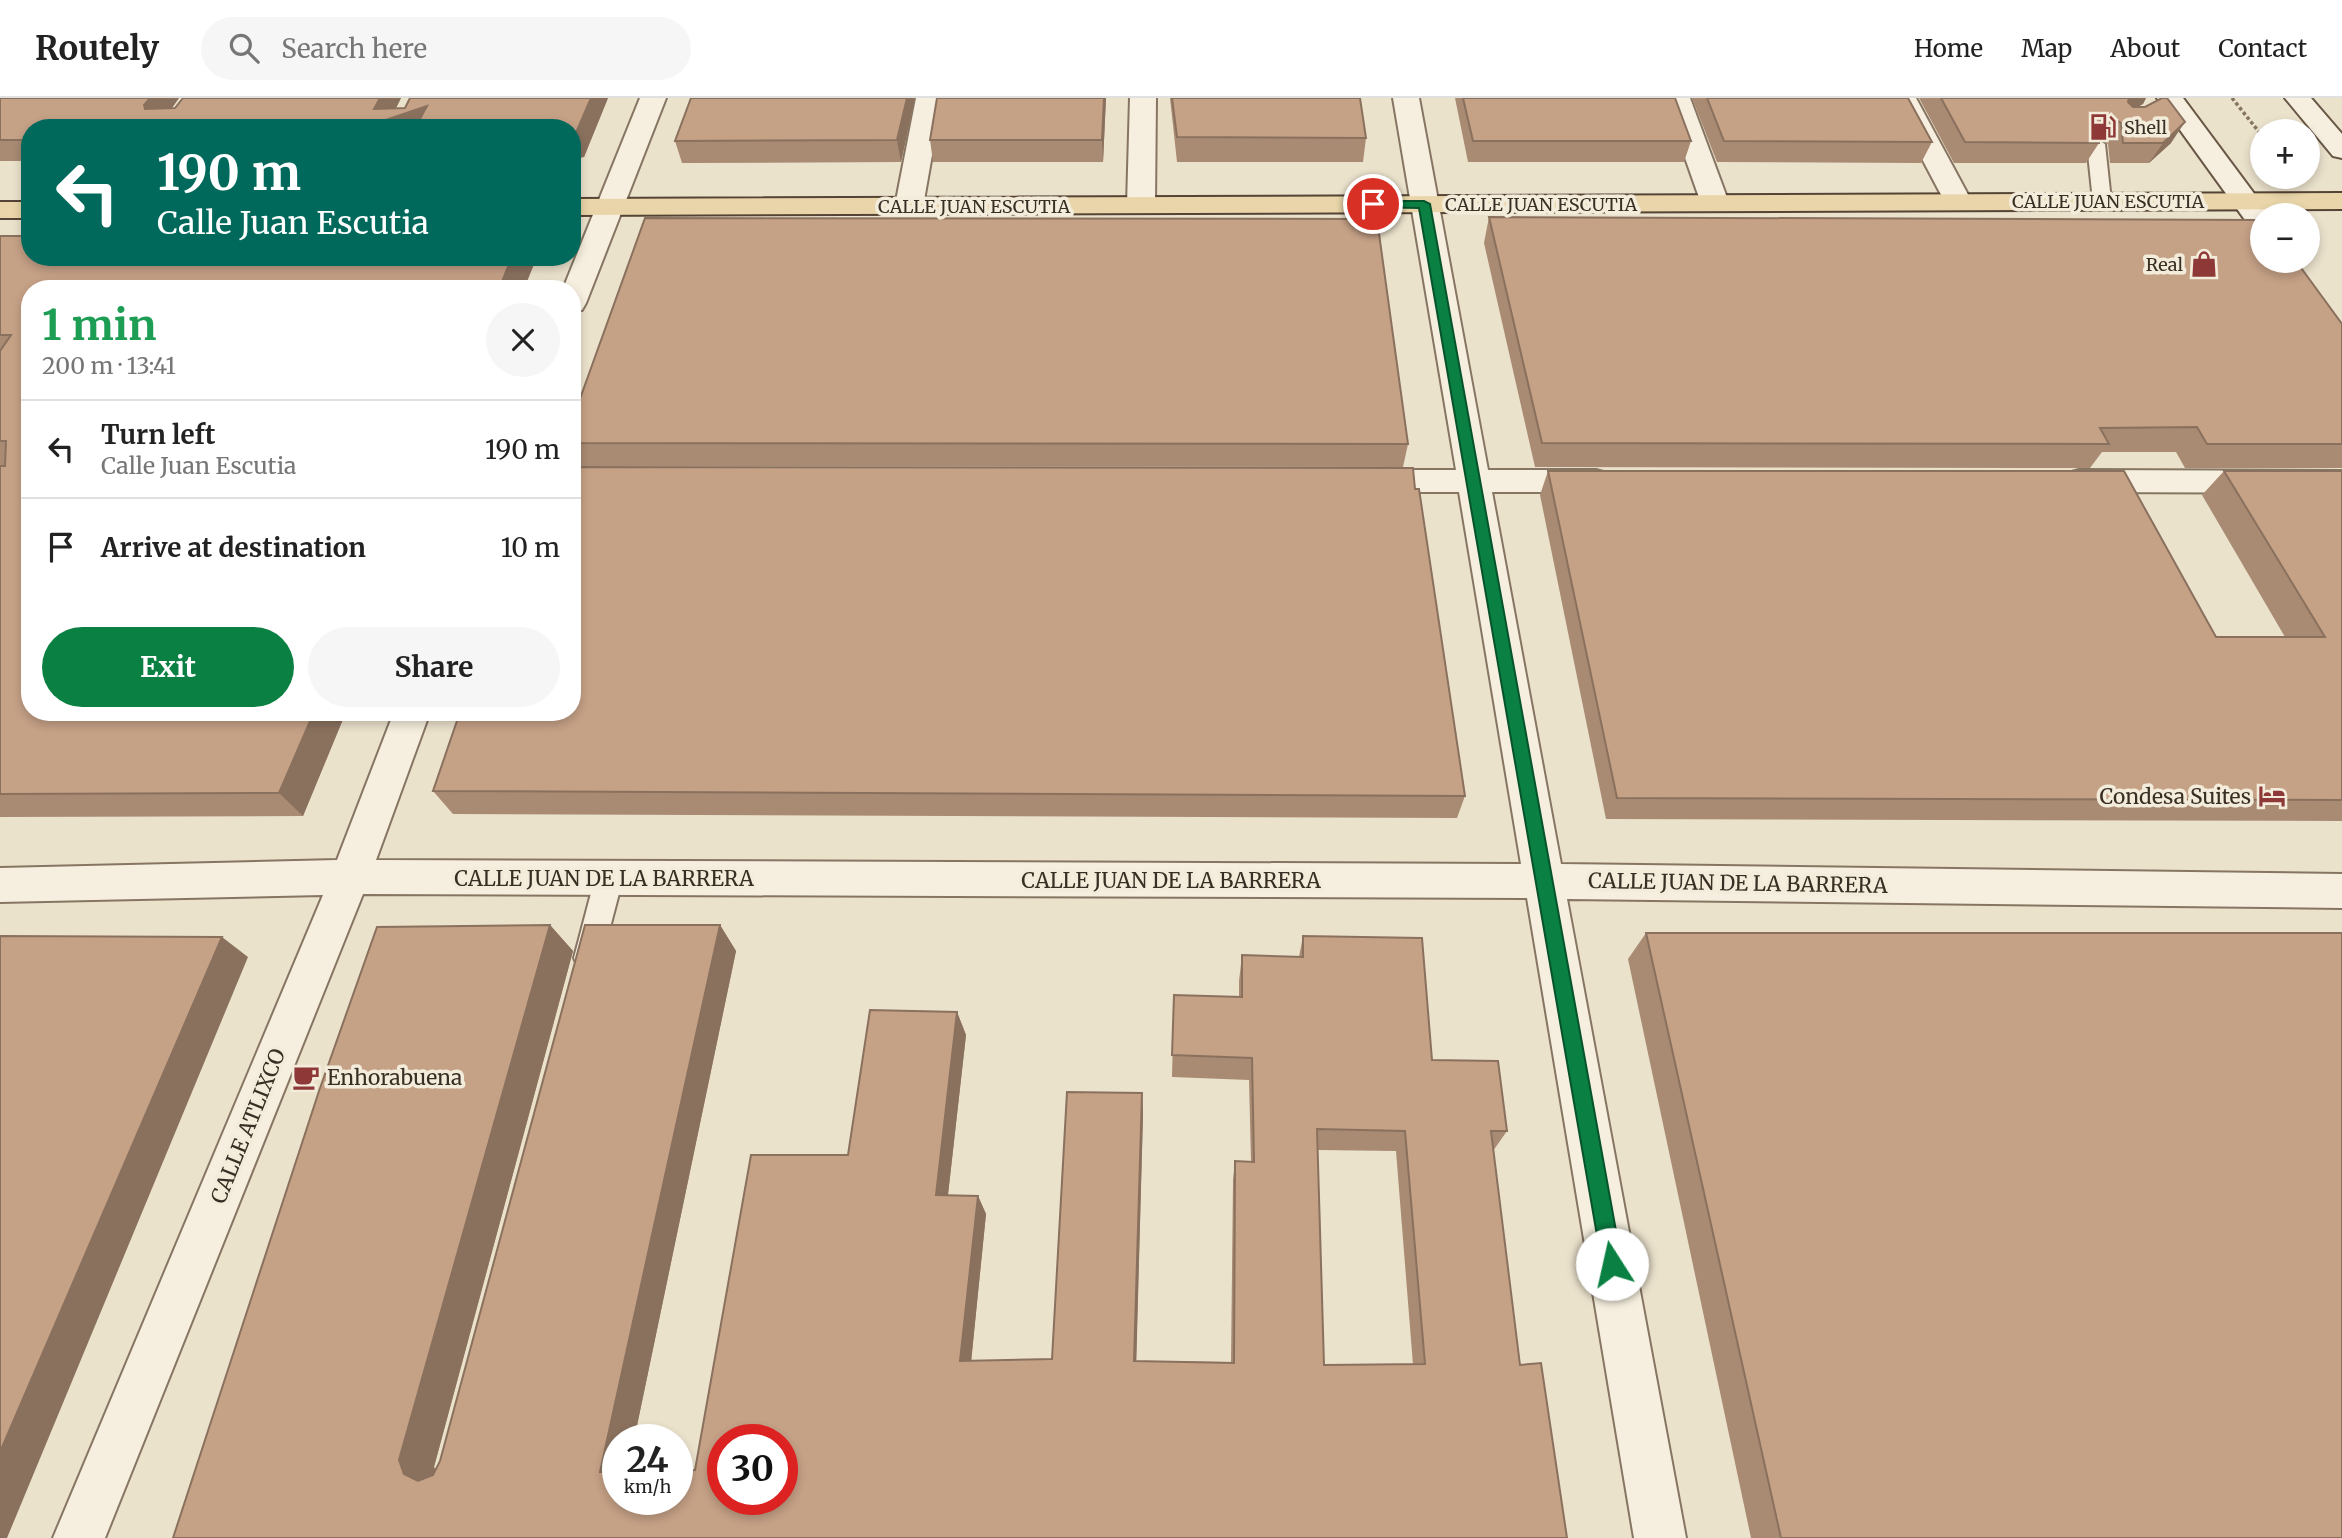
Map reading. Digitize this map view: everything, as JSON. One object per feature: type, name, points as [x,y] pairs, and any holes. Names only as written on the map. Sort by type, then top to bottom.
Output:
[{"type":"main road","name":"CALLE JUAN ESCUTIA","points":[[581,207],[2342,201]]},
{"type":"main road","points":[[0,210],[21,210]]},
{"type":"street","points":[[581,281],[653,98]]},
{"type":"street","points":[[909,206],[929,98]]},
{"type":"street","points":[[1141,205],[1143,98]]},
{"type":"street","points":[[1406,98],[1660,1538]]},
{"type":"street","points":[[1677,98],[1715,203]]},
{"type":"street","points":[[1902,98],[1958,202]]},
{"type":"street","points":[[2298,98],[2342,150]]},
{"type":"street","points":[[2167,100],[2250,208]]},
{"type":"street","points":[[1335,481],[1625,481]]},
{"type":"street","points":[[2052,481],[2342,482]]},
{"type":"street","name":"CALLE ATLIXCO","points":[[79,1538],[350,877],[409,721]]},
{"type":"street","name":"CALLE JUAN DE LA BARRERA","points":[[0,885],[350,877],[1544,881],[2342,891]]},
{"type":"lane","points":[[2096,144],[2102,201]]},
{"type":"lane","points":[[581,985],[609,878]]},
{"type":"path","points":[[2232,98],[2250,120]]},
{"type":"building","points":[[0,98],[150,98],[144,105],[145,109],[175,108],[183,98],[380,98],[374,109],[405,108],[410,98],[591,98],[581,121],[581,119],[420,119],[427,106],[389,119],[21,119],[21,140],[0,140]]},
{"type":"building","points":[[691,98],[907,98],[897,140],[675,141]]},
{"type":"building","points":[[937,98],[1104,98],[1102,140],[930,140]]},
{"type":"building","points":[[1172,98],[1360,98],[1366,138],[1177,137]]},
{"type":"building","points":[[1463,98],[1675,98],[1691,141],[1473,141]]},
{"type":"building","points":[[1707,98],[1908,98],[1932,142],[1724,141]]},
{"type":"building","points":[[1941,98],[2129,98],[2128,102],[2133,107],[2145,107],[2167,98],[2185,122],[2163,143],[2123,143],[2121,123],[2110,116],[2097,123],[2099,143],[1965,142]]},
{"type":"building","points":[[1489,217],[2250,220],[2250,273],[2305,273],[2342,324],[2342,444],[2207,444],[2197,427],[2100,428],[2109,444],[1542,443]]},
{"type":"building","points":[[645,218],[1377,219],[1408,444],[581,443],[581,396]]},
{"type":"building","points":[[0,236],[21,236],[21,266],[508,266],[503,280],[21,280],[21,721],[310,721],[279,793],[0,794],[0,466],[5,466],[6,441],[0,441],[0,351],[11,335],[0,335]]},
{"type":"building","points":[[581,467],[1413,468],[1415,489],[1419,489],[1465,796],[433,791],[457,721],[581,721]]},
{"type":"building","points":[[1548,471],[2124,471],[2216,637],[2325,637],[2224,471],[2342,471],[2342,800],[1617,798]]},
{"type":"building","points":[[550,925],[399,1460],[404,1474],[418,1481],[433,1475],[440,1461],[585,925],[720,925],[611,1424],[602,1424],[602,1515],[693,1515],[693,1470],[751,1155],[848,1155],[870,1010],[957,1012],[936,1195],[978,1196],[960,1361],[1052,1359],[1067,1092],[1142,1093],[1134,1361],[1234,1363],[1235,1161],[1254,1162],[1252,1058],[1172,1055],[1174,995],[1242,997],[1242,955],[1303,957],[1303,936],[1422,938],[1432,1060],[1498,1061],[1507,1131],[1491,1131],[1520,1365],[1541,1363],[1567,1538],[173,1538],[319,1091],[377,927]],"holes":[[[1317,1129],[1405,1131],[1425,1364],[1324,1365]]]},
{"type":"building","points":[[1646,933],[2342,933],[2342,1538],[1781,1538]]},
{"type":"building","points":[[0,936],[222,937],[0,1452]]},
{"type":"place","name":"Shell","points":[[2103,127]]},
{"type":"place","name":"Real","points":[[2204,264]]},
{"type":"place","name":"Condesa Suites","points":[[2272,796]]},
{"type":"place","name":"Enhorabuena","points":[[306,1077]]},
{"type":"route","points":[[1373,204],[1424,204],[1612,1264]]}]
